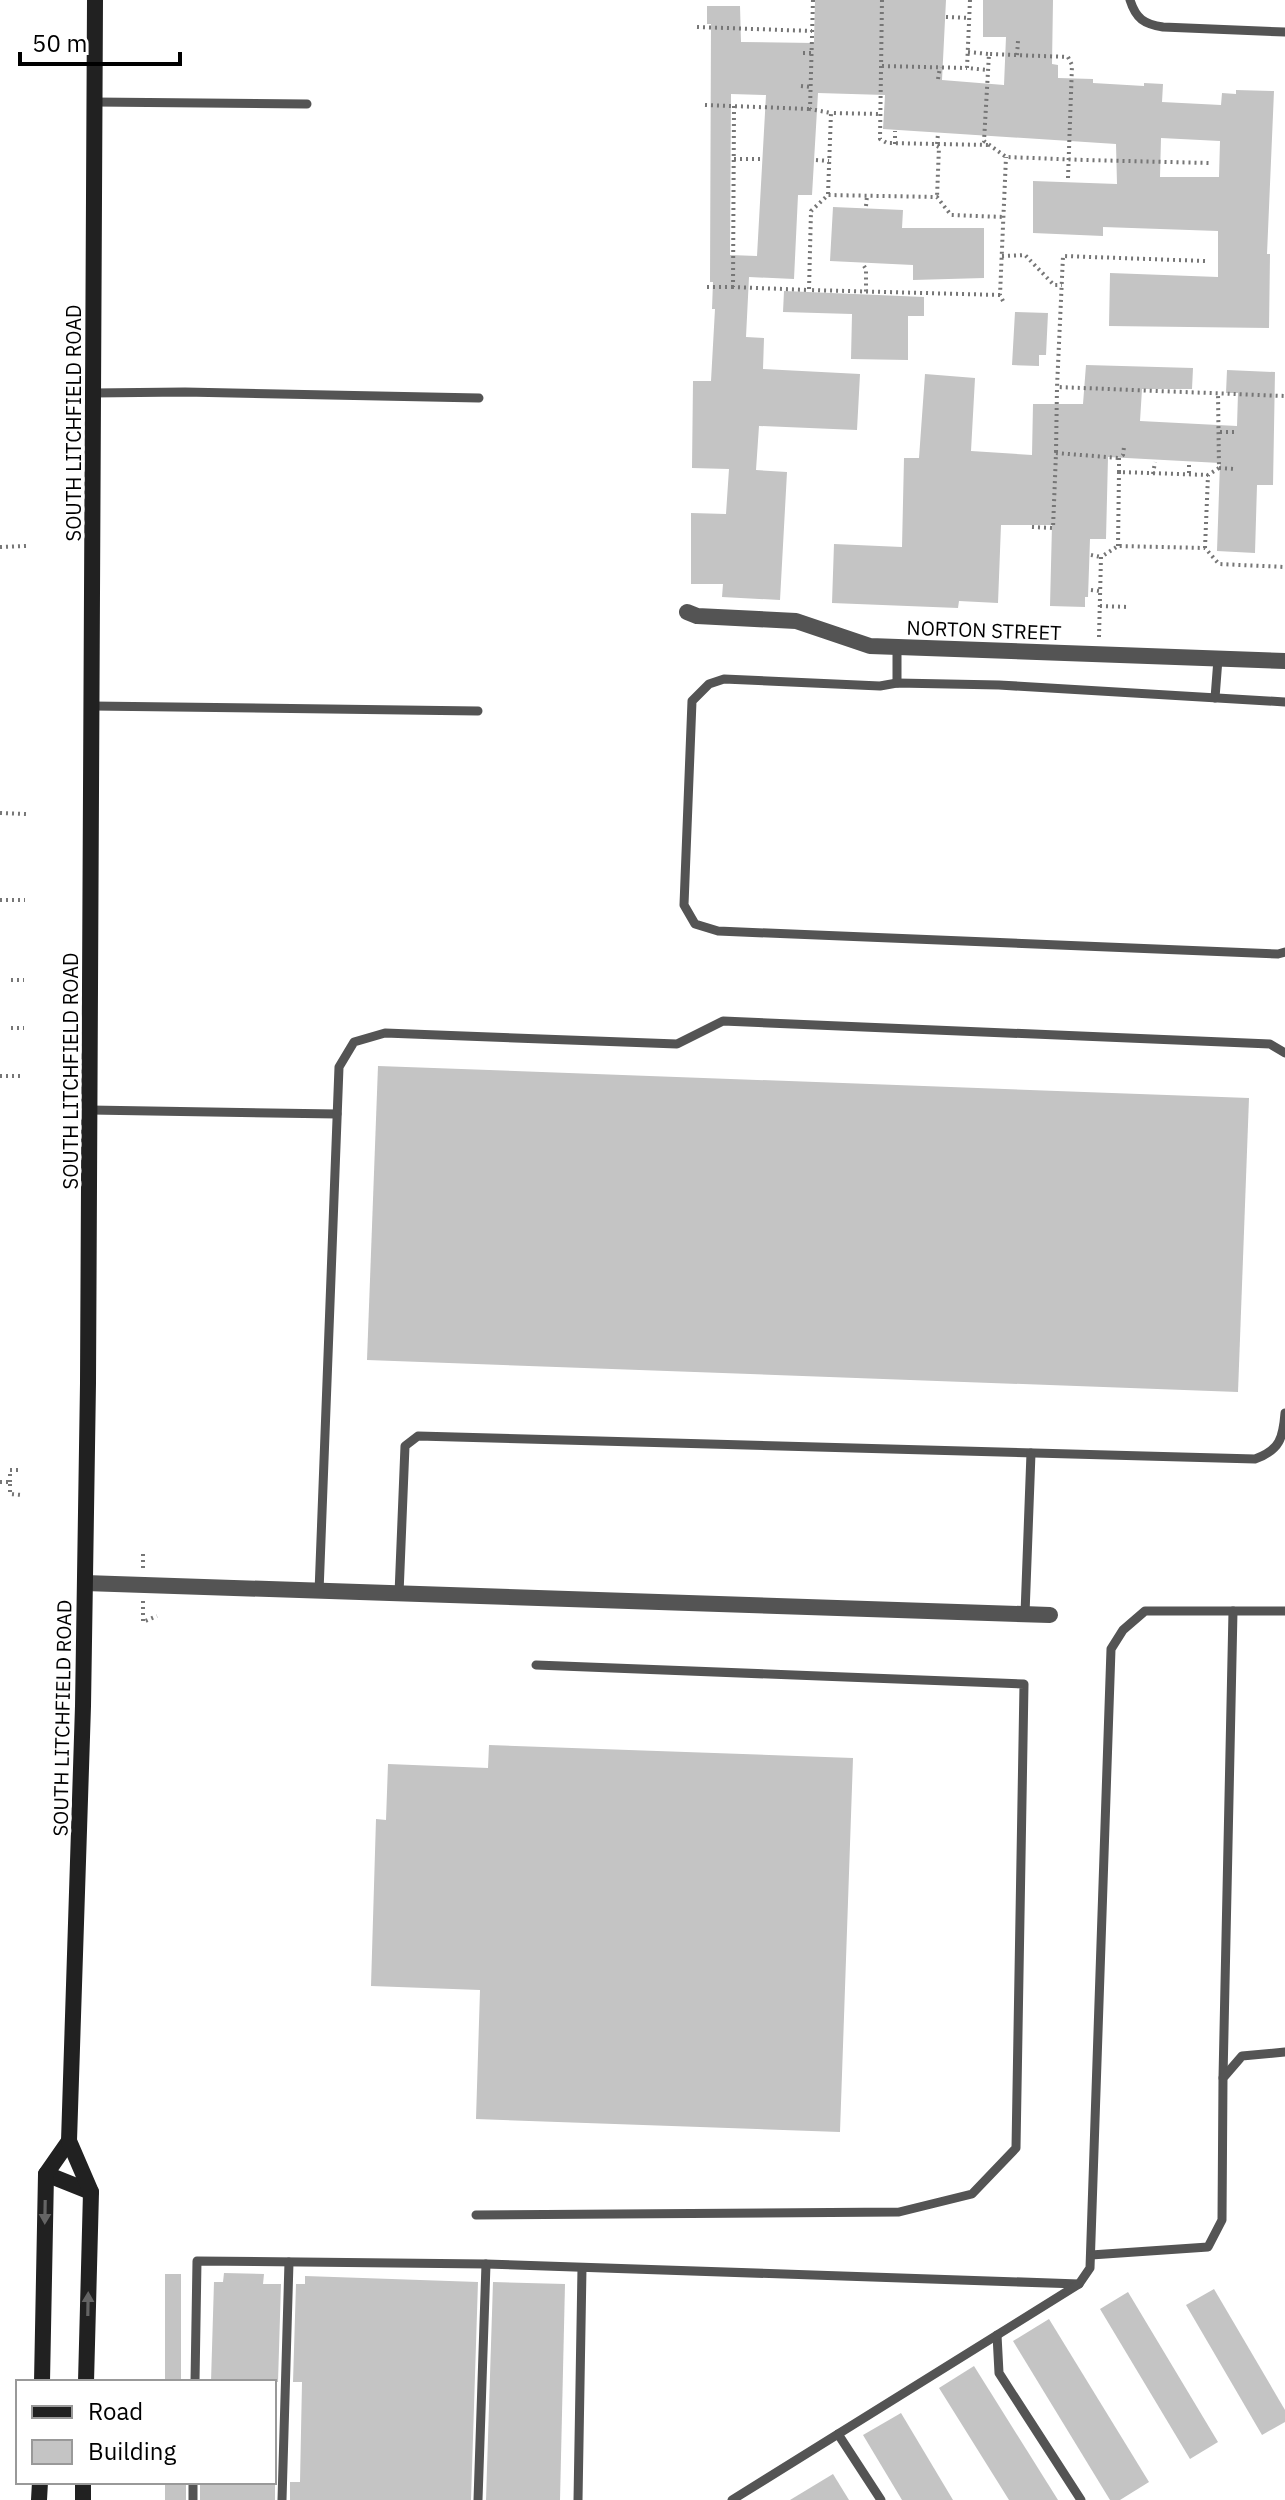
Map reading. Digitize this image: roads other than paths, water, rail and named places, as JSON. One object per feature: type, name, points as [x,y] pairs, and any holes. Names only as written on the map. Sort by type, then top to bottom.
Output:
[{"type":"main road","name":"SOUTH LITCHFIELD ROAD","points":[[86,2380],[91,2192],[69,2141],[85,1583],[95,0]]},
{"type":"main road","points":[[42,2380],[46,2174],[69,2141]]},
{"type":"main road","points":[[46,2174],[91,2192]]},
{"type":"street","name":"NORTON STREET","points":[[687,612],[697,616],[796,621],[870,646],[1285,661]]},
{"type":"street","points":[[85,1583],[1050,1615]]},
{"type":"lane","points":[[1130,0],[1135,14],[1145,24],[1285,32]]},
{"type":"lane","points":[[94,102],[307,104]]},
{"type":"lane","points":[[93,393],[479,398]]},
{"type":"lane","points":[[897,646],[897,683]]},
{"type":"lane","points":[[1215,698],[1218,659]]},
{"type":"lane","points":[[1285,702],[999,685],[897,683],[880,686],[724,679],[709,684],[692,701],[684,905],[695,924],[718,931],[1285,952]]},
{"type":"lane","points":[[92,706],[478,711]]},
{"type":"lane","points":[[319,1592],[339,1067],[354,1042],[385,1033],[677,1044],[723,1021],[1270,1044],[1285,1053]]},
{"type":"lane","points":[[90,1110],[337,1114]]},
{"type":"lane","points":[[399,1594],[405,1446],[418,1436],[1255,1459],[1271,1453],[1283,1436],[1285,1413]]},
{"type":"lane","points":[[1025,1614],[1031,1453]]},
{"type":"lane","points":[[732,2500],[1079,2284],[1090,2268],[1111,1649],[1123,1630],[1145,1611],[1285,1611]]},
{"type":"lane","points":[[1091,2255],[1208,2247],[1222,2220],[1233,1611]]},
{"type":"lane","points":[[476,2215],[899,2212],[972,2194],[1016,2148],[1024,1684],[536,1665]]},
{"type":"lane","points":[[1223,2078],[1242,2056],[1285,2052]]},
{"type":"lane","points":[[195,2380],[197,2261],[486,2264],[1079,2284]]},
{"type":"lane","points":[[282,2500],[289,2262]]},
{"type":"lane","points":[[478,2500],[486,2264]]},
{"type":"lane","points":[[578,2500],[582,2268]]},
{"type":"lane","points":[[997,2335],[999,2373],[1081,2500]]},
{"type":"lane","points":[[838,2434],[881,2500]]}]
